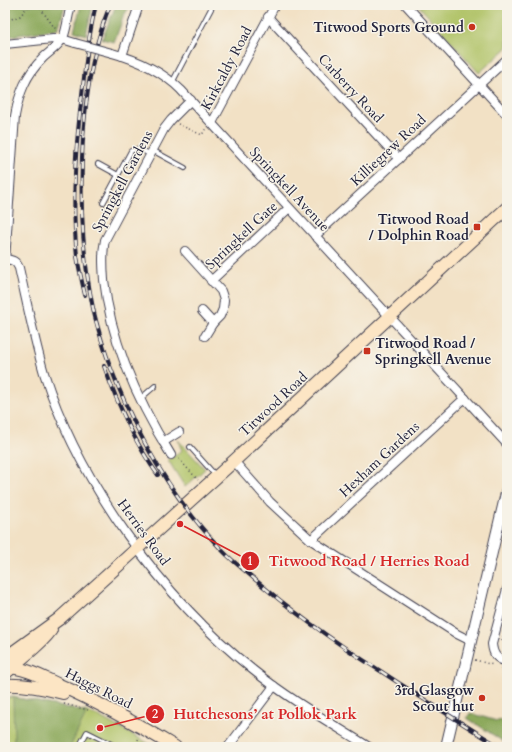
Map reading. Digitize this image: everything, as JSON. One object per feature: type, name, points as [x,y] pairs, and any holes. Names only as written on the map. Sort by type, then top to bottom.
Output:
[{"type":"main road","name":"Titwood Road","points":[[7,666],[33,650],[45,638],[59,619],[234,461],[507,208]]},
{"type":"main road","name":"Haggs Road","points":[[7,666],[28,671],[88,698],[176,747]]},
{"type":"main road","points":[[5,685],[17,684],[39,687],[88,698]]},
{"type":"street","points":[[5,260],[15,116],[21,90],[30,73],[62,39],[71,5]]},
{"type":"street","points":[[122,56],[139,5]]},
{"type":"street","name":"Kirkcaldy Road","points":[[211,122],[275,5]]},
{"type":"street","points":[[406,5],[507,115]]},
{"type":"street","name":"Carberry Road","points":[[268,17],[399,159]]},
{"type":"street","name":"Springkell Avenue","points":[[5,44],[62,39],[122,56],[150,67],[173,82],[507,444]]},
{"type":"street","name":"Killiegrew Road","points":[[315,236],[507,59]]},
{"type":"street","name":"Springkell Gardens","points":[[171,455],[140,400],[127,370],[110,315],[105,290],[103,250],[105,240],[164,129],[191,100]]},
{"type":"street","name":"Springkell Gate","points":[[211,281],[289,208]]},
{"type":"street","name":"Springkell Gate","points":[[185,251],[221,291],[224,300],[223,309],[220,316],[213,323],[205,336]]},
{"type":"street","name":"Herries Road","points":[[5,260],[13,260],[17,263],[19,268],[45,374],[74,446],[94,483],[137,548],[167,586],[195,616],[236,655],[274,686],[368,747]]},
{"type":"street","points":[[202,310],[213,323]]},
{"type":"street","name":"Hexham Gardens","points":[[311,540],[465,398]]},
{"type":"street","points":[[163,442],[179,432]]},
{"type":"street","points":[[234,461],[270,502],[311,540],[457,634],[471,641]]},
{"type":"street","points":[[446,747],[468,658],[478,609],[503,524],[507,489]]},
{"type":"street","points":[[507,589],[492,644],[493,652],[497,658],[507,662]]},
{"type":"street","points":[[228,747],[274,686]]},
{"type":"lane","points":[[173,82],[213,5]]},
{"type":"lane","points":[[103,203],[131,151],[134,149],[151,152],[185,168]]},
{"type":"lane","points":[[98,164],[118,175]]},
{"type":"lane","points":[[140,400],[155,386]]},
{"type":"lane","points":[[190,447],[216,476]]},
{"type":"lane","points":[[79,747],[87,732],[117,747]]},
{"type":"path","points":[[8,5],[8,20]]},
{"type":"path","points":[[5,21],[20,16],[29,5]]},
{"type":"path","points":[[38,5],[62,39]]},
{"type":"path","points":[[171,120],[202,135],[211,122]]},
{"type":"path","points":[[171,455],[175,455],[204,487]]},
{"type":"path","points":[[468,658],[500,667],[507,685]]},
{"type":"path","points":[[59,702],[88,711]]},
{"type":"green space","points":[[10,5],[65,5],[57,29],[5,37],[5,23],[9,22]]},
{"type":"green space","points":[[81,5],[93,5],[86,35],[74,31]]},
{"type":"green space","points":[[116,5],[129,5],[114,42],[102,39]]},
{"type":"green space","name":"Titwood Sports Ground","points":[[418,5],[507,5],[507,48],[479,73]]},
{"type":"green space","points":[[178,440],[205,469],[185,487],[168,460],[182,451]]},
{"type":"green space","points":[[13,697],[87,712],[98,716],[155,747],[5,747],[5,698]]},
{"type":"green space","points":[[13,697],[87,712],[70,747],[12,747],[14,739]]},
{"type":"green space","points":[[470,713],[497,721],[507,719],[507,744],[467,718]]},
{"type":"railway","points":[[85,295],[77,256],[74,192],[78,128],[85,66],[96,5]]},
{"type":"railway","points":[[110,5],[95,54],[86,106],[82,160],[83,234],[86,269],[100,335],[120,391],[143,439],[156,463],[186,507],[202,528],[239,566],[298,615],[331,638],[500,747]]},
{"type":"railway","points":[[104,366],[127,423],[141,450],[158,475]]},
{"type":"place","name":"Titwood Sports Ground","points":[[472,27]]},
{"type":"place","name":"Titwood Road / Dolphin Road","points":[[477,227]]},
{"type":"place","name":"Titwood Road / Springkell Avenue","points":[[367,351]]},
{"type":"place","name":"Titwood Road / Herries Road","points":[[180,524]]},
{"type":"place","name":"3rd Glasgow Scout hut","points":[[482,698]]},
{"type":"place","name":"Hutchesons’ at Pollok Park","points":[[100,728]]}]
